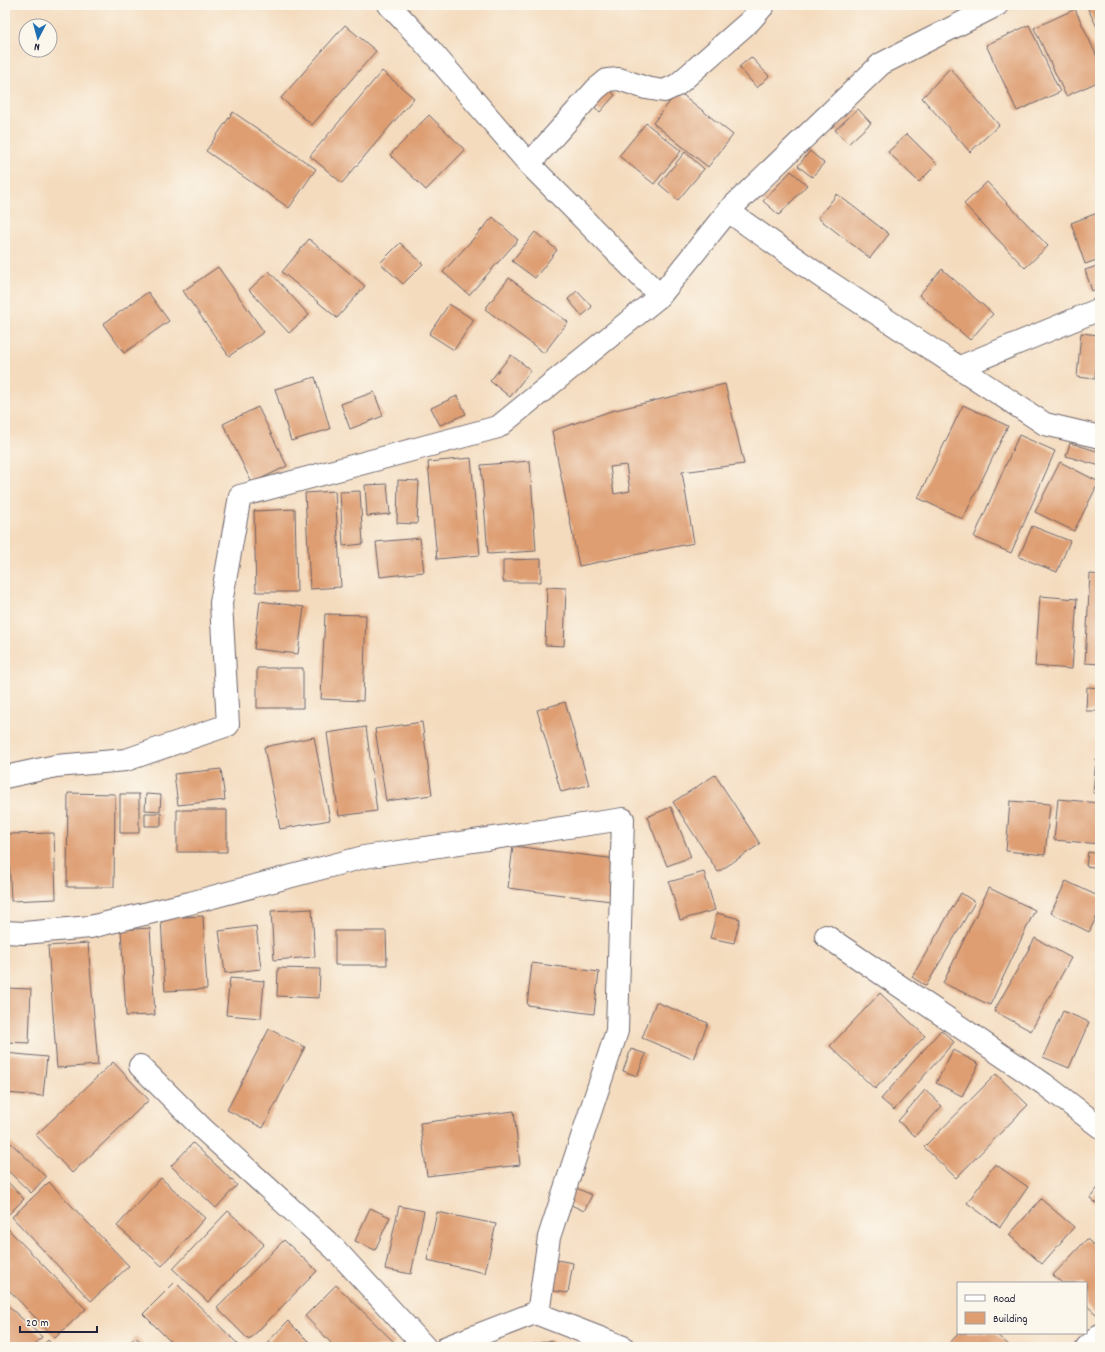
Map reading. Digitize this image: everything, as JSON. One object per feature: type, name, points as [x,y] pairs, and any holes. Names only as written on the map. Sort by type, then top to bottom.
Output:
[{"type":"street","points":[[389,5],[420,38],[529,164],[660,296]]},
{"type":"street","points":[[529,164],[596,89],[607,80],[619,79],[646,88],[664,91],[677,85],[750,21],[764,5]]},
{"type":"street","points":[[5,777],[56,766],[126,760],[228,725],[221,603],[240,496],[498,427],[660,296],[728,212],[881,64],[997,5]]},
{"type":"street","points":[[728,212],[823,278],[1045,424],[1100,437]]},
{"type":"street","points":[[960,367],[1100,309]]},
{"type":"street","points":[[5,932],[24,933],[90,927],[190,903],[364,857],[624,819],[617,1031],[549,1237],[538,1314]]},
{"type":"street","points":[[826,936],[1044,1084],[1100,1127]]},
{"type":"street","points":[[140,1066],[203,1129],[335,1249],[424,1347]]},
{"type":"street","points":[[447,1347],[532,1314],[538,1314],[623,1347]]},
{"type":"street","points":[[1087,1347],[1100,1335]]},
{"type":"building","points":[[1090,5],[1100,5],[1100,33],[1087,7]]},
{"type":"building","points":[[1075,9],[1100,63],[1100,81],[1066,96],[1034,28]]},
{"type":"building","points":[[345,25],[376,51],[312,125],[281,98]]},
{"type":"building","points":[[1029,25],[1060,92],[1017,111],[986,45]]},
{"type":"building","points":[[751,57],[769,76],[757,88],[739,67]]},
{"type":"building","points":[[950,68],[999,125],[970,152],[922,98]]},
{"type":"building","points":[[382,71],[414,98],[342,183],[310,156]]},
{"type":"building","points":[[604,85],[615,95],[600,112],[588,102]]},
{"type":"building","points":[[678,91],[733,135],[708,167],[653,123]]},
{"type":"building","points":[[858,109],[871,123],[848,144],[835,130]]},
{"type":"building","points":[[233,112],[316,169],[289,208],[206,151]]},
{"type":"building","points":[[429,115],[465,150],[426,190],[390,155]]},
{"type":"building","points":[[646,123],[681,151],[654,184],[619,156]]},
{"type":"building","points":[[907,134],[937,164],[919,182],[888,152]]},
{"type":"building","points":[[810,151],[824,163],[812,177],[798,166]]},
{"type":"building","points":[[685,152],[704,169],[678,200],[659,184]]},
{"type":"building","points":[[791,171],[807,185],[779,215],[763,201]]},
{"type":"building","points":[[987,182],[1048,246],[1025,268],[964,204]]},
{"type":"building","points":[[837,194],[889,234],[870,258],[818,218]]},
{"type":"building","points":[[1100,212],[1100,259],[1085,264],[1071,223]]},
{"type":"building","points":[[493,217],[518,240],[469,295],[443,272]]},
{"type":"building","points":[[535,232],[557,250],[535,278],[512,261]]},
{"type":"building","points":[[309,239],[365,286],[337,318],[282,272]]},
{"type":"building","points":[[400,243],[423,264],[403,284],[380,263]]},
{"type":"building","points":[[1100,265],[1100,288],[1092,291],[1085,270]]},
{"type":"building","points":[[218,267],[264,332],[229,356],[183,291]]},
{"type":"building","points":[[942,269],[993,314],[970,340],[919,295]]},
{"type":"building","points":[[269,271],[309,315],[289,333],[249,290]]},
{"type":"building","points":[[509,278],[568,322],[544,353],[485,309]]},
{"type":"building","points":[[577,291],[592,307],[582,316],[568,299]]},
{"type":"building","points":[[148,292],[169,321],[124,353],[103,324]]},
{"type":"building","points":[[449,304],[474,320],[454,350],[429,334]]},
{"type":"building","points":[[1081,333],[1099,335],[1095,379],[1077,377]]},
{"type":"building","points":[[511,355],[531,370],[510,397],[490,381]]},
{"type":"building","points":[[315,377],[330,429],[291,441],[275,389]]},
{"type":"building","points":[[725,384],[744,464],[682,472],[694,543],[579,566],[552,431],[611,411]],"holes":[[[626,465],[630,491],[614,494],[610,467]]]},
{"type":"building","points":[[374,392],[383,416],[350,429],[341,404]]},
{"type":"building","points":[[457,396],[466,414],[440,425],[431,408]]},
{"type":"building","points":[[963,405],[1008,426],[963,519],[918,498]]},
{"type":"building","points":[[258,407],[287,466],[252,483],[223,424]]},
{"type":"building","points":[[1019,435],[1055,451],[1011,553],[974,537]]},
{"type":"building","points":[[1070,443],[1100,452],[1100,466],[1066,456]]},
{"type":"building","points":[[471,458],[480,555],[437,559],[428,462]]},
{"type":"building","points":[[530,461],[536,551],[488,554],[481,465]]},
{"type":"building","points":[[1060,462],[1099,482],[1074,531],[1035,512]]},
{"type":"building","points":[[398,480],[419,481],[417,524],[397,523]]},
{"type":"building","points":[[387,484],[390,514],[367,516],[365,485]]},
{"type":"building","points":[[335,491],[341,587],[310,589],[305,493]]},
{"type":"building","points":[[360,491],[363,544],[343,546],[340,492]]},
{"type":"building","points":[[295,509],[297,592],[256,592],[254,511]]},
{"type":"building","points":[[1032,526],[1070,541],[1057,572],[1019,557]]},
{"type":"building","points":[[420,538],[424,572],[380,577],[376,542]]},
{"type":"building","points":[[541,559],[541,582],[503,582],[503,560]]},
{"type":"building","points":[[1090,574],[1100,575],[1100,664],[1085,663]]},
{"type":"building","points":[[547,587],[566,588],[564,646],[545,645]]},
{"type":"building","points":[[1040,596],[1077,599],[1072,669],[1035,666]]},
{"type":"building","points":[[260,601],[304,607],[298,654],[254,649]]},
{"type":"building","points":[[325,614],[366,615],[363,701],[321,699]]},
{"type":"building","points":[[257,668],[303,668],[303,708],[257,708]]},
{"type":"building","points":[[1087,687],[1100,688],[1100,711],[1086,711]]},
{"type":"building","points":[[565,702],[589,785],[561,792],[537,710]]},
{"type":"building","points":[[422,722],[432,795],[386,801],[375,729]]},
{"type":"building","points":[[366,727],[377,811],[339,816],[327,733]]},
{"type":"building","points":[[314,737],[330,820],[280,829],[264,747]]},
{"type":"building","points":[[1096,759],[1100,759],[1100,793],[1093,793]]},
{"type":"building","points":[[221,769],[225,800],[178,805],[174,774]]},
{"type":"building","points":[[715,775],[760,844],[718,872],[673,802]]},
{"type":"building","points":[[68,793],[115,794],[114,887],[67,887]]},
{"type":"building","points":[[120,794],[139,794],[139,833],[120,833]]},
{"type":"building","points":[[146,794],[161,795],[160,811],[145,810]]},
{"type":"building","points":[[1058,799],[1100,803],[1100,844],[1054,840]]},
{"type":"building","points":[[1010,801],[1050,804],[1045,855],[1006,851]]},
{"type":"building","points":[[671,807],[691,857],[667,866],[647,817]]},
{"type":"building","points":[[177,810],[227,810],[227,852],[177,852]]},
{"type":"building","points":[[145,813],[161,813],[161,826],[145,826]]},
{"type":"building","points":[[54,833],[56,899],[11,901],[8,834]]},
{"type":"building","points":[[513,846],[616,859],[611,901],[508,888]]},
{"type":"building","points":[[1088,852],[1100,854],[1100,868],[1086,866]]},
{"type":"building","points":[[704,872],[715,910],[680,920],[669,882]]},
{"type":"building","points":[[1066,881],[1100,897],[1100,910],[1089,932],[1051,913]]},
{"type":"building","points":[[989,888],[1035,910],[990,1005],[943,983]]},
{"type":"building","points":[[961,893],[975,902],[926,986],[912,977]]},
{"type":"building","points":[[312,909],[315,957],[274,960],[271,911]]},
{"type":"building","points":[[717,913],[740,919],[734,943],[710,938]]},
{"type":"building","points":[[203,916],[207,989],[165,991],[161,918]]},
{"type":"building","points":[[256,926],[261,969],[225,973],[219,931]]},
{"type":"building","points":[[150,928],[155,1015],[126,1016],[121,930]]},
{"type":"building","points":[[335,931],[386,931],[387,965],[335,965]]},
{"type":"building","points":[[1035,938],[1071,958],[1031,1031],[994,1011]]},
{"type":"building","points":[[88,943],[98,1065],[57,1068],[48,946]]},
{"type":"building","points":[[532,963],[599,972],[594,1014],[527,1005]]},
{"type":"building","points":[[278,968],[320,969],[319,998],[277,996]]},
{"type":"building","points":[[230,978],[264,981],[261,1018],[226,1015]]},
{"type":"building","points":[[5,988],[31,989],[29,1043],[5,1042]]},
{"type":"building","points":[[880,993],[925,1036],[875,1089],[830,1046]]},
{"type":"building","points":[[656,1002],[708,1023],[693,1059],[642,1038]]},
{"type":"building","points":[[1063,1011],[1089,1022],[1069,1068],[1043,1057]]},
{"type":"building","points":[[269,1029],[305,1047],[263,1128],[227,1110]]},
{"type":"building","points":[[941,1030],[954,1042],[894,1110],[881,1099]]},
{"type":"building","points":[[631,1049],[646,1054],[637,1076],[623,1071]]},
{"type":"building","points":[[953,1050],[979,1064],[962,1096],[936,1083]]},
{"type":"building","points":[[5,1053],[47,1057],[43,1096],[5,1093]]},
{"type":"building","points":[[113,1062],[149,1100],[72,1173],[36,1135]]},
{"type":"building","points":[[996,1074],[1028,1105],[956,1178],[924,1147]]},
{"type":"building","points":[[925,1090],[942,1106],[915,1136],[898,1121]]},
{"type":"building","points":[[514,1111],[520,1165],[427,1176],[420,1123]]},
{"type":"building","points":[[11,1143],[46,1177],[31,1193],[5,1168],[5,1148]]},
{"type":"building","points":[[193,1143],[237,1185],[216,1208],[171,1166]]},
{"type":"building","points":[[995,1164],[1028,1187],[1000,1227],[967,1203]]},
{"type":"building","points":[[161,1178],[205,1218],[162,1266],[117,1226]]},
{"type":"building","points":[[5,1179],[24,1199],[9,1214],[5,1210]]},
{"type":"building","points":[[49,1182],[129,1266],[91,1301],[12,1217]]},
{"type":"building","points":[[1100,1185],[1100,1206],[1090,1198]]},
{"type":"building","points":[[572,1186],[592,1195],[584,1211],[565,1202]]},
{"type":"building","points":[[1041,1199],[1074,1227],[1042,1264],[1009,1235]]},
{"type":"building","points":[[399,1206],[424,1211],[411,1274],[385,1269]]},
{"type":"building","points":[[370,1208],[390,1217],[375,1250],[355,1241]]},
{"type":"building","points":[[228,1211],[264,1244],[208,1302],[173,1269]]},
{"type":"building","points":[[437,1212],[496,1224],[485,1273],[427,1260]]},
{"type":"building","points":[[7,1228],[86,1309],[55,1338],[5,1286],[5,1230]]},
{"type":"building","points":[[1087,1239],[1100,1251],[1100,1310],[1096,1314],[1087,1306],[1087,1282],[1061,1282],[1053,1275]]},
{"type":"building","points":[[284,1240],[317,1271],[249,1340],[217,1308]]},
{"type":"building","points":[[552,1259],[573,1263],[568,1293],[547,1290]]},
{"type":"building","points":[[175,1282],[241,1347],[176,1347],[143,1314]]},
{"type":"building","points":[[336,1285],[395,1343],[391,1347],[335,1347],[305,1316]]},
{"type":"building","points":[[5,1303],[42,1337],[33,1347],[5,1347]]},
{"type":"building","points":[[288,1321],[314,1347],[263,1347]]},
{"type":"building","points":[[958,1334],[996,1334],[1011,1347],[946,1347]]},
{"type":"building","points":[[135,1337],[148,1347],[127,1347]]},
{"type":"building","points":[[48,1340],[55,1347],[41,1347]]},
{"type":"building","points":[[552,1340],[554,1347],[526,1347],[526,1346]]}]
